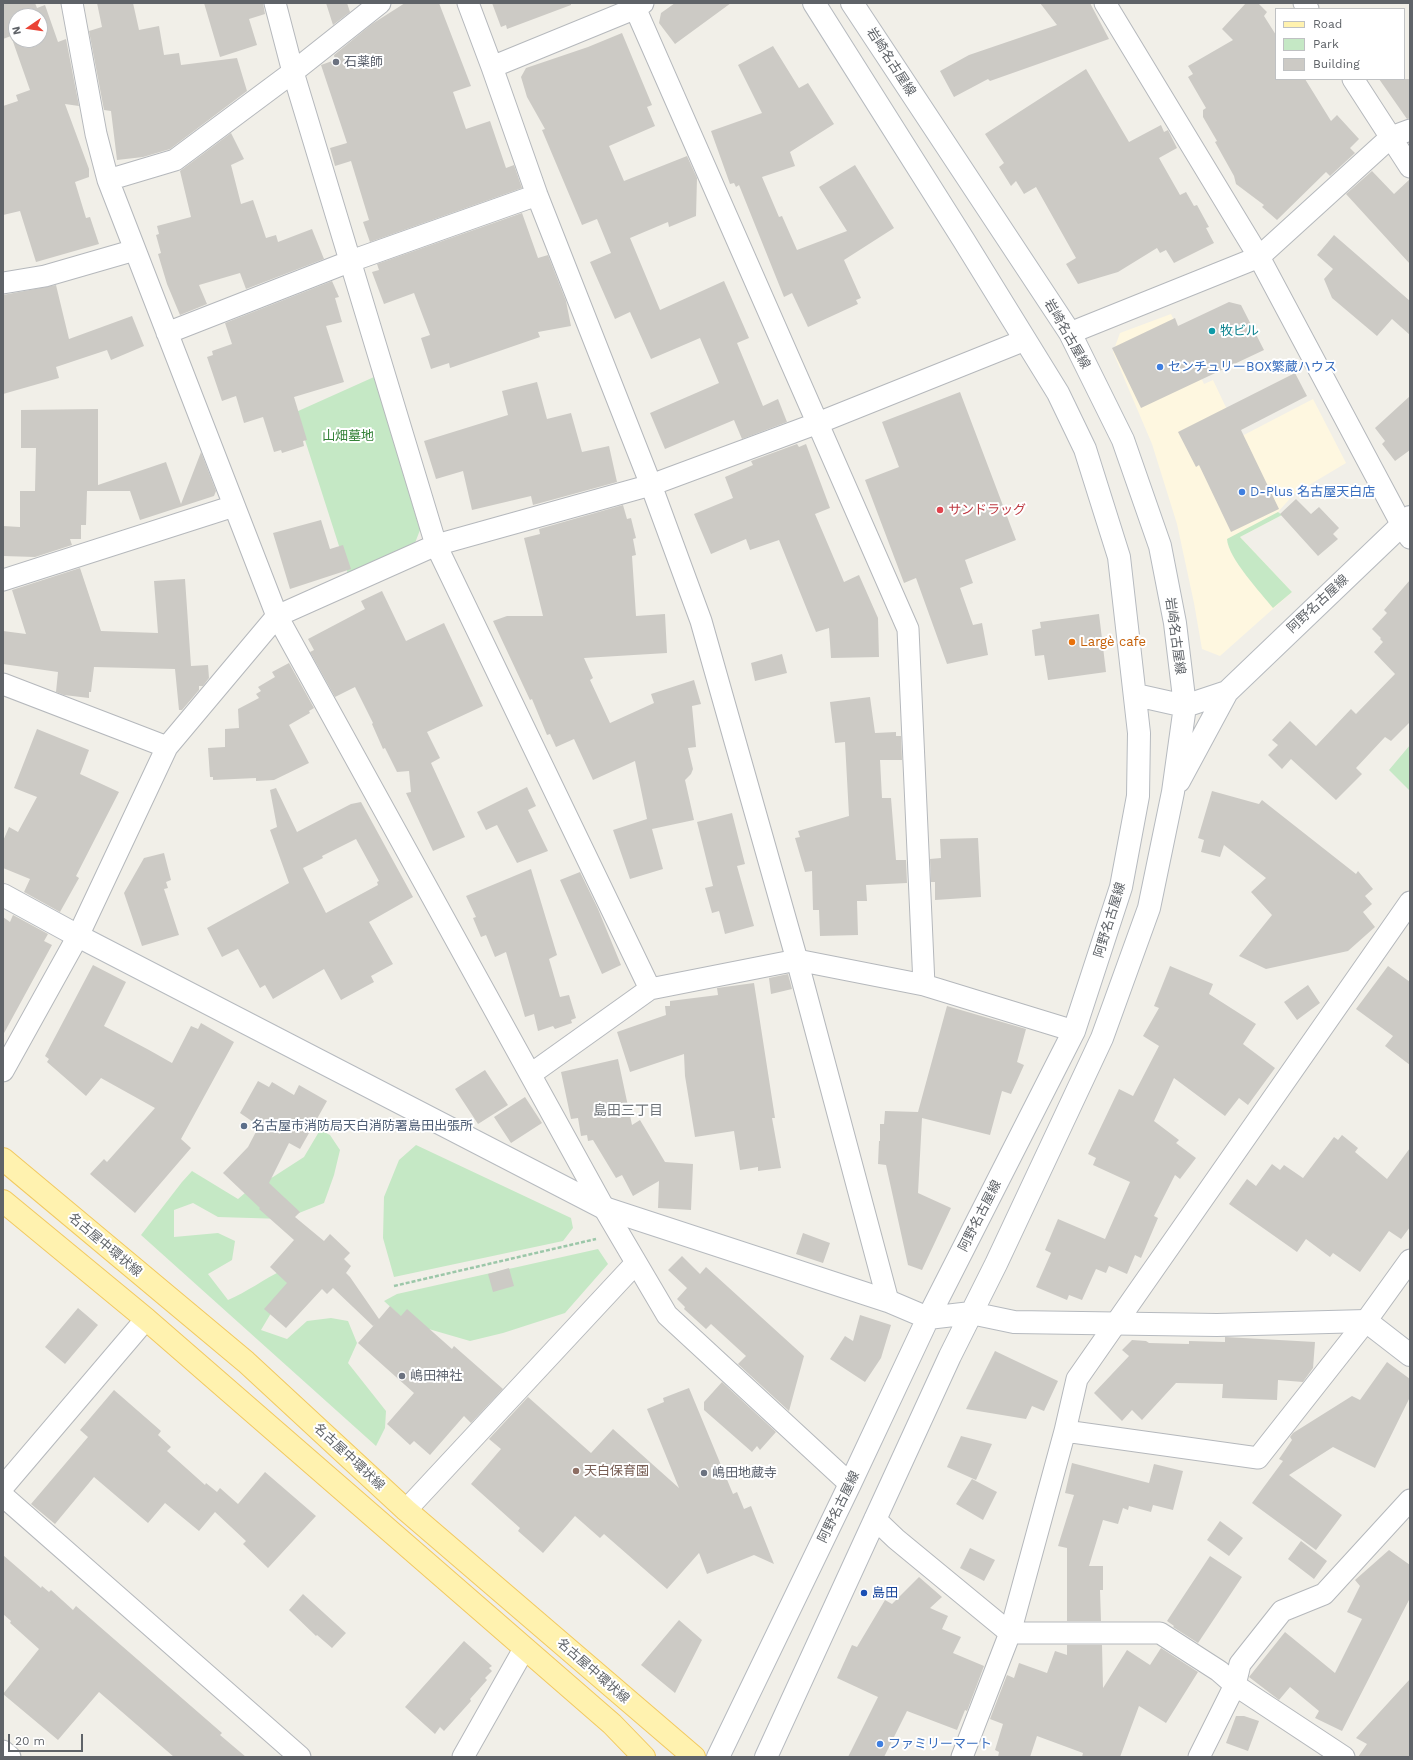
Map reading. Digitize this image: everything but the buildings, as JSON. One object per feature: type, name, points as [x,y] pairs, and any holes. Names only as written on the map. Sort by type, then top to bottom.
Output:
[{"type":"main road","points":[[814,3],[913,158],[1058,393],[1085,449],[1119,557],[1136,695],[1184,706]]},
{"type":"main road","name":"岩崎名古屋線","points":[[852,3],[1070,333],[1123,440],[1160,546],[1175,623],[1184,706]]},
{"type":"main road","name":"阿野名古屋線","points":[[1173,792],[1227,692],[1407,527]]},
{"type":"main road","name":"阿野名古屋線","points":[[766,1757],[971,1313],[996,1264],[1102,1038],[1149,908],[1173,792],[1184,706],[1227,692]]},
{"type":"main road","name":"阿野名古屋線","points":[[718,1757],[850,1484],[928,1318],[1074,1030],[1121,887],[1138,796],[1139,733],[1136,695]]},
{"type":"main road","points":[[3,895],[78,936],[604,1208],[888,1301],[928,1318],[971,1313],[1014,1322],[1217,1325],[1366,1321],[1410,1355]]},
{"type":"main road","name":"名古屋中環状線","points":[[3,1159],[246,1362],[406,1510],[670,1738],[694,1757]]},
{"type":"main road","points":[[3,1201],[146,1319],[524,1650],[612,1724],[644,1757]]},
{"type":"street","points":[[72,3],[96,134],[108,180],[277,616],[604,1208],[667,1315],[850,1484]]},
{"type":"street","points":[[275,3],[293,72],[436,545],[650,990]]},
{"type":"street","points":[[108,180],[175,160],[293,72],[380,3]]},
{"type":"street","points":[[468,3],[537,195],[651,485],[701,621],[797,960],[888,1301]]},
{"type":"street","points":[[1104,3],[1259,257],[1407,527]]},
{"type":"street","points":[[492,67],[637,5],[908,629],[924,985]]},
{"type":"street","points":[[1354,80],[1410,167]]},
{"type":"street","points":[[1070,333],[1259,257],[1391,137],[1410,130]]},
{"type":"street","points":[[167,333],[351,261],[537,195]]},
{"type":"street","points":[[3,283],[46,276],[134,250]]},
{"type":"street","points":[[3,1071],[78,936],[167,747],[277,616],[436,545],[651,485],[818,423],[1025,340]]},
{"type":"street","points":[[3,580],[234,506]]},
{"type":"street","points":[[3,684],[167,747]]},
{"type":"street","points":[[962,1757],[1010,1633],[1065,1431],[1077,1379],[1410,902]]},
{"type":"street","points":[[531,1074],[650,990],[797,960],[924,985],[1074,1030]]},
{"type":"street","points":[[1065,1431],[1258,1458],[1366,1321],[1410,1260]]},
{"type":"street","points":[[406,1510],[636,1263]]},
{"type":"street","points":[[3,1487],[146,1319]]},
{"type":"street","points":[[3,1496],[300,1757]]},
{"type":"street","points":[[1199,1757],[1235,1685],[1240,1664],[1282,1610],[1324,1594],[1410,1500]]},
{"type":"street","points":[[875,1519],[896,1539],[1010,1633],[1160,1632],[1219,1671],[1235,1685],[1344,1757]]},
{"type":"street","points":[[463,1757],[524,1650]]},
{"type":"street","points":[[3,1751],[10,1757]]},
{"type":"path","points":[[394,1286],[619,1234]]},
{"type":"shaded area","points":[[1171,314],[1204,384],[1213,380],[1240,437],[1313,399],[1346,463],[1294,494],[1278,512],[1282,515],[1240,537],[1292,592],[1220,656],[1202,649],[1177,524],[1152,444],[1113,352],[1120,333]]},
{"type":"green space","name":"山畑墓地","points":[[374,377],[420,530],[415,543],[348,574],[296,412]]},
{"type":"green space","points":[[1278,512],[1282,515],[1240,537],[1292,592],[1273,608],[1253,585],[1233,556],[1227,539]]},
{"type":"green space","points":[[1410,745],[1410,791],[1389,770]]},
{"type":"green space","points":[[320,1130],[330,1135],[340,1150],[334,1175],[324,1203],[284,1219],[218,1217],[193,1203],[174,1210],[174,1237],[218,1233],[235,1241],[232,1260],[208,1274],[228,1300],[283,1270],[290,1281],[261,1330],[287,1339],[307,1321],[331,1318],[348,1321],[357,1343],[348,1363],[386,1411],[385,1428],[376,1446],[141,1235],[192,1171],[238,1199],[252,1187],[273,1177],[304,1157]]},
{"type":"green space","points":[[416,1145],[571,1218],[573,1228],[563,1241],[394,1277],[383,1238],[384,1197],[399,1160]]},
{"type":"green space","points":[[598,1249],[608,1264],[565,1313],[503,1333],[470,1341],[408,1323],[384,1301],[397,1294]]},
{"type":"place","name":"石薬師","points":[[336,62]]},
{"type":"place","name":"牧ビル","points":[[1212,331]]},
{"type":"place","name":"センチュリーBOX繁蔵ハウス","points":[[1160,367]]},
{"type":"place","name":"D-Plus 名古屋天白店","points":[[1242,492]]},
{"type":"place","name":"サンドラッグ","points":[[940,510]]},
{"type":"place","name":"Largè cafe","points":[[1072,642]]},
{"type":"place","name":"名古屋市消防局天白消防署島田出張所","points":[[244,1126]]},
{"type":"place","name":"嶋田神社","points":[[402,1376]]},
{"type":"place","name":"天白保育園","points":[[576,1471]]},
{"type":"place","name":"嶋田地蔵寺","points":[[704,1473]]},
{"type":"place","name":"島田","points":[[864,1593]]},
{"type":"place","name":"ファミリーマート","points":[[880,1744]]},
{"type":"district","name":"島田三丁目","points":[[628,1111]]}]
